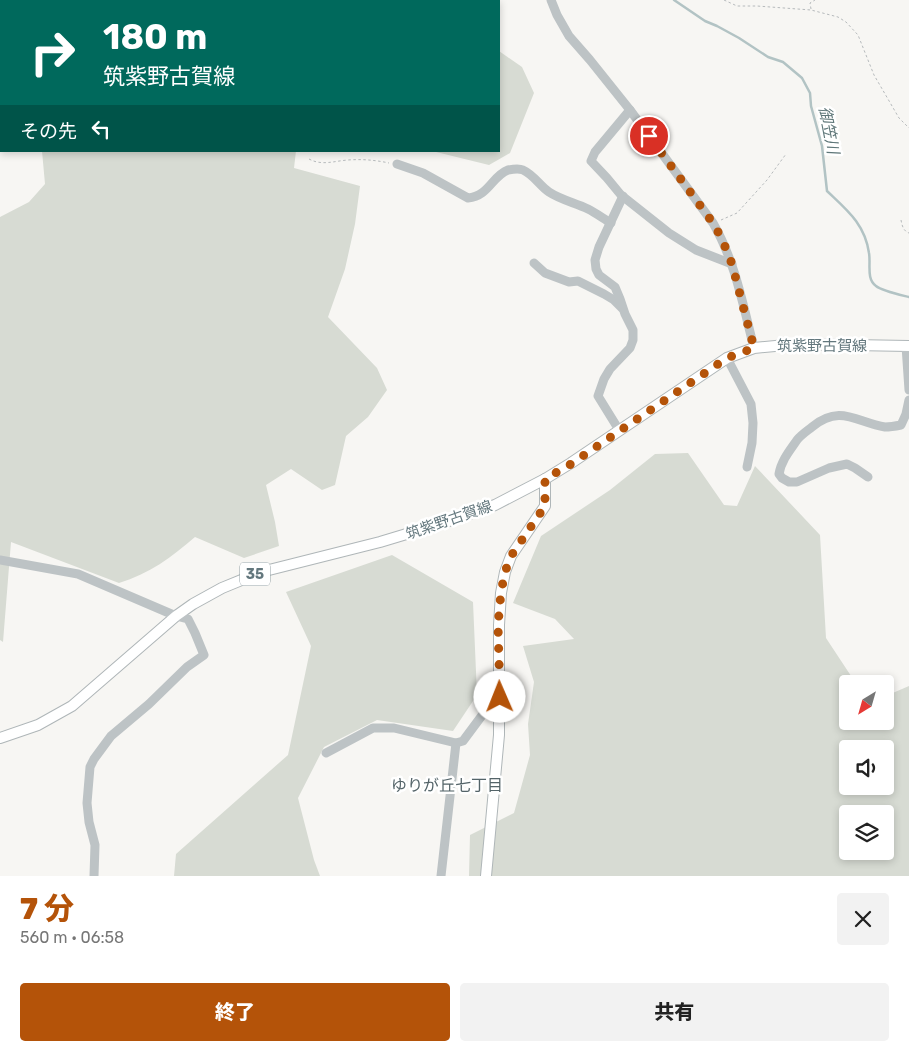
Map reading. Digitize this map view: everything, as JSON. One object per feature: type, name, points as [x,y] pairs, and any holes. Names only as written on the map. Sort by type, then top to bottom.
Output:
[{"type":"main road","name":"筑紫野古賀線","points":[[0,738],[38,725],[72,706],[176,616],[222,588],[261,572],[380,542],[443,523],[495,504],[571,464],[727,358],[754,348],[796,344],[907,346]]},
{"type":"main road","points":[[486,876],[499,735],[498,625],[501,592],[511,556],[545,506],[545,479]]},
{"type":"street","points":[[551,0],[569,36],[630,110],[713,223],[732,264],[754,348]]},
{"type":"street","points":[[630,110],[595,152],[591,161],[623,196],[669,233],[696,250],[732,264]]},
{"type":"street","points":[[397,164],[422,173],[468,198],[476,197],[486,190],[507,170],[522,170],[531,175],[548,192],[589,209],[611,223]]},
{"type":"street","points":[[619,430],[598,396],[610,369],[630,348],[633,340],[633,330],[615,287],[599,275],[595,260],[599,247],[623,196]]},
{"type":"street","points":[[534,263],[545,273],[569,282],[578,281],[604,294],[614,300],[624,310]]},
{"type":"street","points":[[907,346],[909,390]]},
{"type":"street","points":[[727,358],[751,404],[753,423],[752,443],[747,468]]},
{"type":"street","points":[[868,477],[847,464],[829,468],[797,482],[788,482],[779,474],[787,454],[800,436],[826,417],[835,415],[847,416],[887,427],[901,425],[909,400]]},
{"type":"street","points":[[0,560],[78,574],[176,616],[188,619],[204,655],[187,667],[149,704],[111,736],[90,767],[87,803],[89,822],[95,845],[94,876]]},
{"type":"street","points":[[326,753],[373,728],[394,728],[456,743],[463,741],[495,698],[500,697]]},
{"type":"street","points":[[442,876],[456,743]]},
{"type":"path","points":[[724,0],[737,6],[811,10],[838,17],[846,22],[858,35],[874,75],[899,118],[909,128]]},
{"type":"path","points":[[811,10],[810,3],[815,0]]},
{"type":"path","points":[[713,223],[737,213],[767,180],[786,154]]},
{"type":"path","points":[[309,159],[321,163],[370,160],[397,164]]},
{"type":"path","points":[[901,220],[903,228],[909,233]]},
{"type":"shaded area","points":[[500,52],[522,67],[534,93],[510,153],[489,165],[436,152],[500,152]]},
{"type":"shaded area","points":[[42,152],[296,152],[294,168],[360,186],[355,224],[345,269],[328,317],[377,368],[387,390],[368,417],[346,436],[335,485],[322,490],[291,469],[266,485],[279,546],[244,558],[195,537],[160,564],[140,575],[119,583],[11,542],[3,642],[0,640],[0,217],[29,202],[45,184]]},
{"type":"shaded area","points":[[688,453],[724,505],[737,506],[755,466],[820,535],[826,638],[850,675],[839,675],[839,730],[894,730],[894,692],[909,686],[909,876],[469,876],[470,835],[514,813],[530,755],[528,724],[534,682],[523,646],[574,639],[555,619],[513,603],[541,536],[610,490],[655,454]]},
{"type":"shaded area","points":[[392,555],[473,602],[477,695],[453,731],[377,720],[324,747],[298,798],[320,876],[174,876],[176,854],[288,755],[311,646],[286,592]]},
{"type":"waterway","name":"御笠川","points":[[674,0],[705,21],[739,38],[768,57],[783,62],[802,78],[810,93],[811,106],[822,146],[827,191],[854,218],[864,234],[869,253],[870,275],[873,283],[883,290],[909,297]]},
{"type":"district","name":"ゆりが丘七丁目","points":[[447,785]]},
{"type":"route","points":[[500,697],[498,625],[505,572],[511,556],[545,506],[545,479],[571,464],[727,358],[754,348],[732,264],[722,239],[713,223],[649,136]]}]
